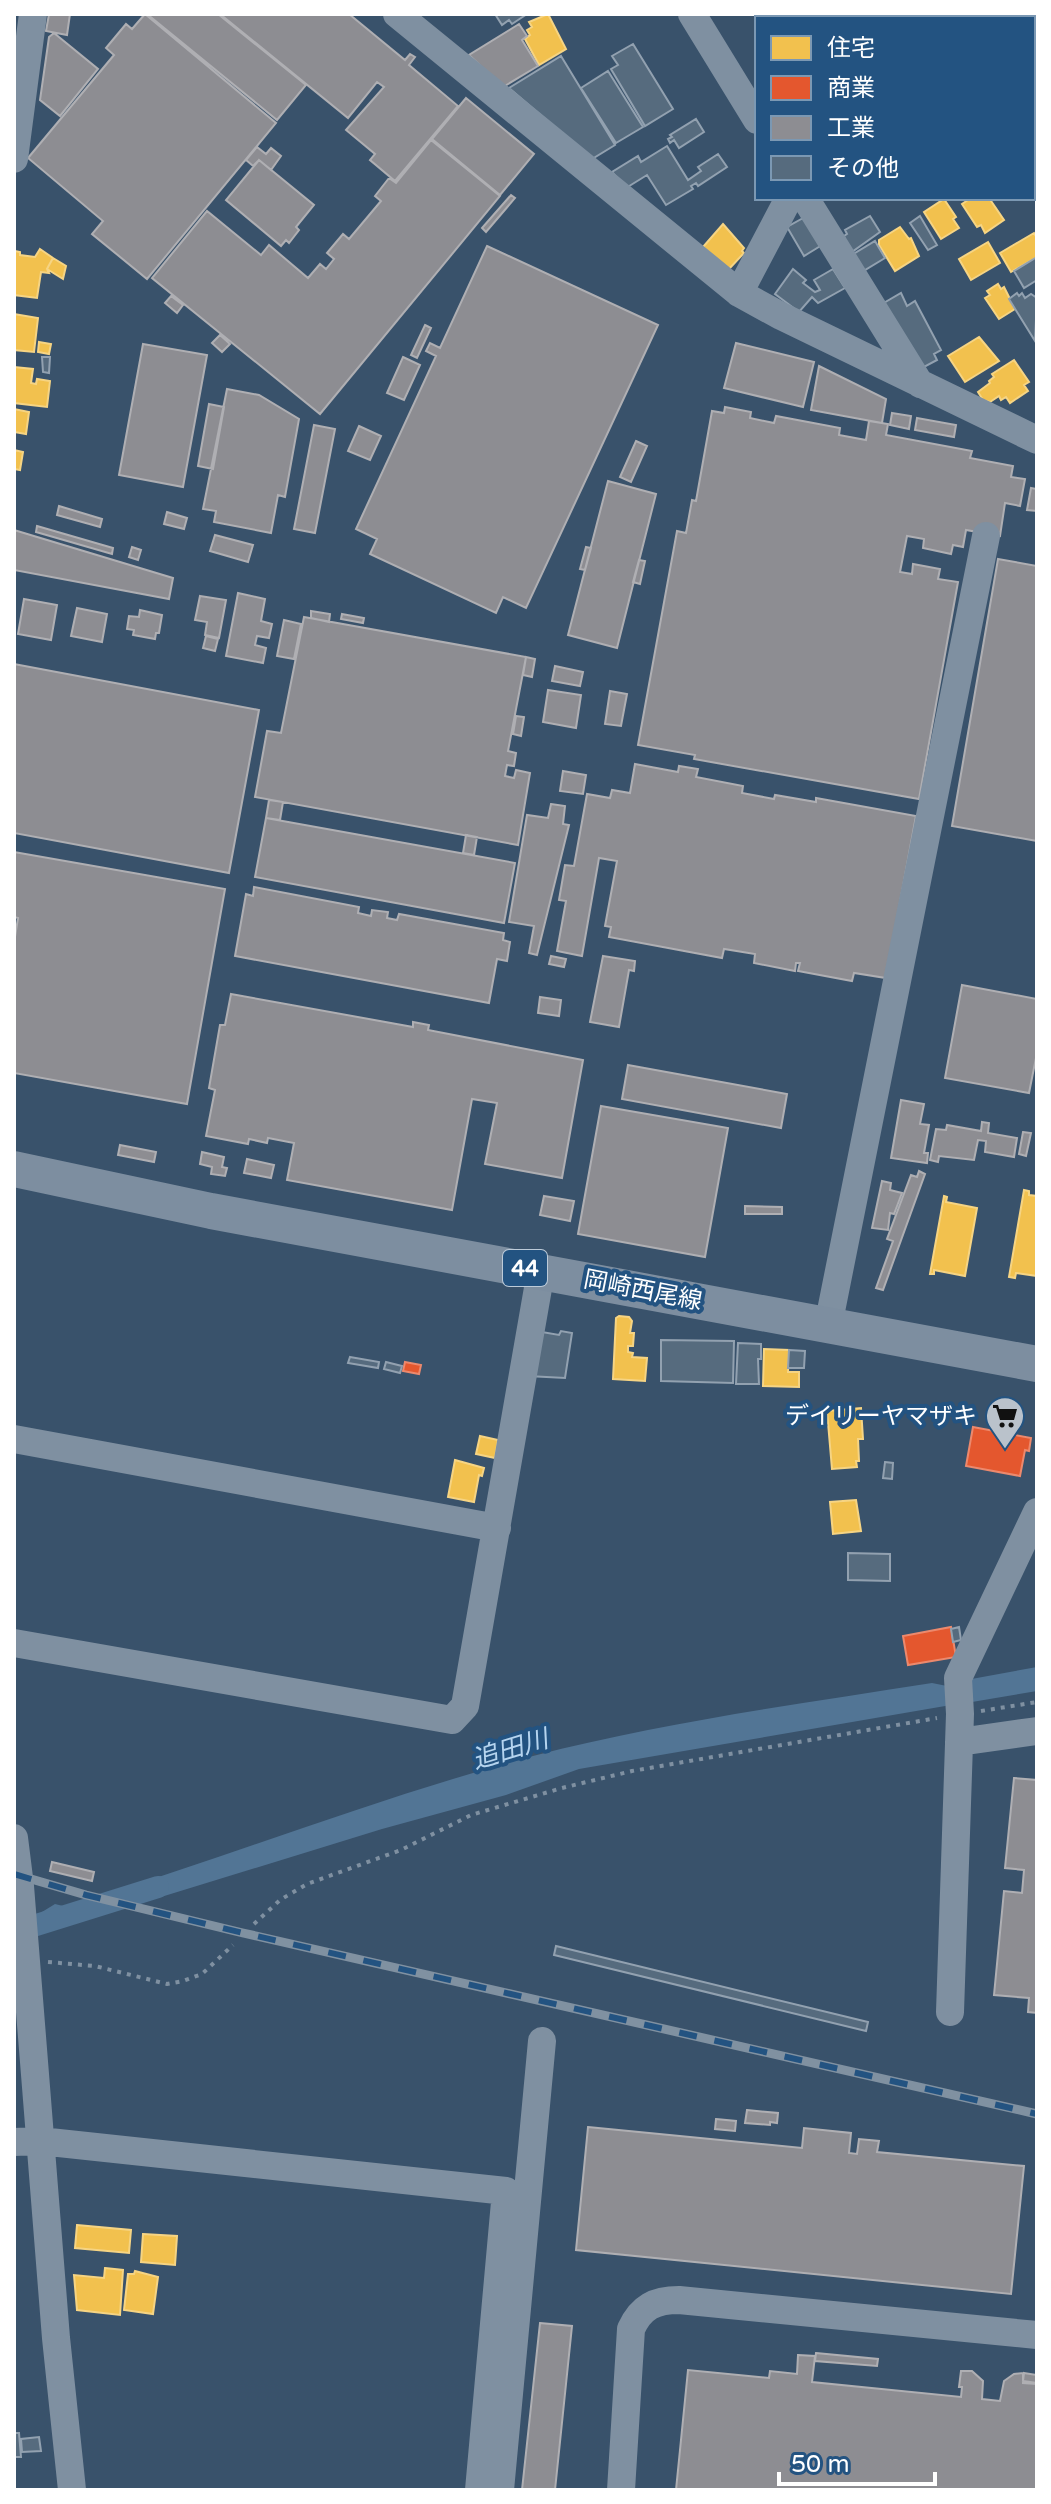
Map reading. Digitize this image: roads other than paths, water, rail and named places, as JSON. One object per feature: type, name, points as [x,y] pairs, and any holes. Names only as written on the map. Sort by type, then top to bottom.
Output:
[{"type":"main road","name":"岡崎西尾線","points":[[14,1169],[211,1211],[1037,1364]]},
{"type":"street","points":[[14,159],[33,14]]},
{"type":"street","points":[[397,14],[739,293],[1037,440]]},
{"type":"street","points":[[692,14],[755,117]]},
{"type":"street","points":[[739,293],[788,200]]},
{"type":"street","points":[[806,200],[920,384]]},
{"type":"street","points":[[828,1326],[986,536]]},
{"type":"street","points":[[14,1643],[452,1720],[465,1706],[541,1271]]},
{"type":"street","points":[[14,1439],[497,1528]]},
{"type":"street","points":[[950,2012],[960,1714],[958,1678],[1037,1512]]},
{"type":"street","points":[[959,1742],[1037,1731]]},
{"type":"street","points":[[14,1838],[25,1954],[27,2141],[72,2490]]},
{"type":"street","points":[[500,2490],[542,2041]]},
{"type":"street","points":[[27,2141],[506,2191],[479,2490]]},
{"type":"street","points":[[621,2490],[631,2329],[637,2316],[656,2303],[679,2300],[1037,2335]]},
{"type":"water","points":[[1037,1667],[1037,1691],[966,1703],[966,1680]]},
{"type":"water","points":[[932,1683],[952,1687],[951,1705],[579,1769],[506,1795],[382,1829],[148,1901],[113,1892],[375,1804],[533,1756],[682,1723]]},
{"type":"water","points":[[55,1904],[91,1913],[47,1929],[42,1912]]},
{"type":"waterway","name":"追田川","points":[[14,1932],[158,1887]]},
{"type":"railway","points":[[14,1874],[243,1933],[1037,2114]]},
{"type":"place","name":"デイリーヤマザキ","points":[[1005,1450]]}]
